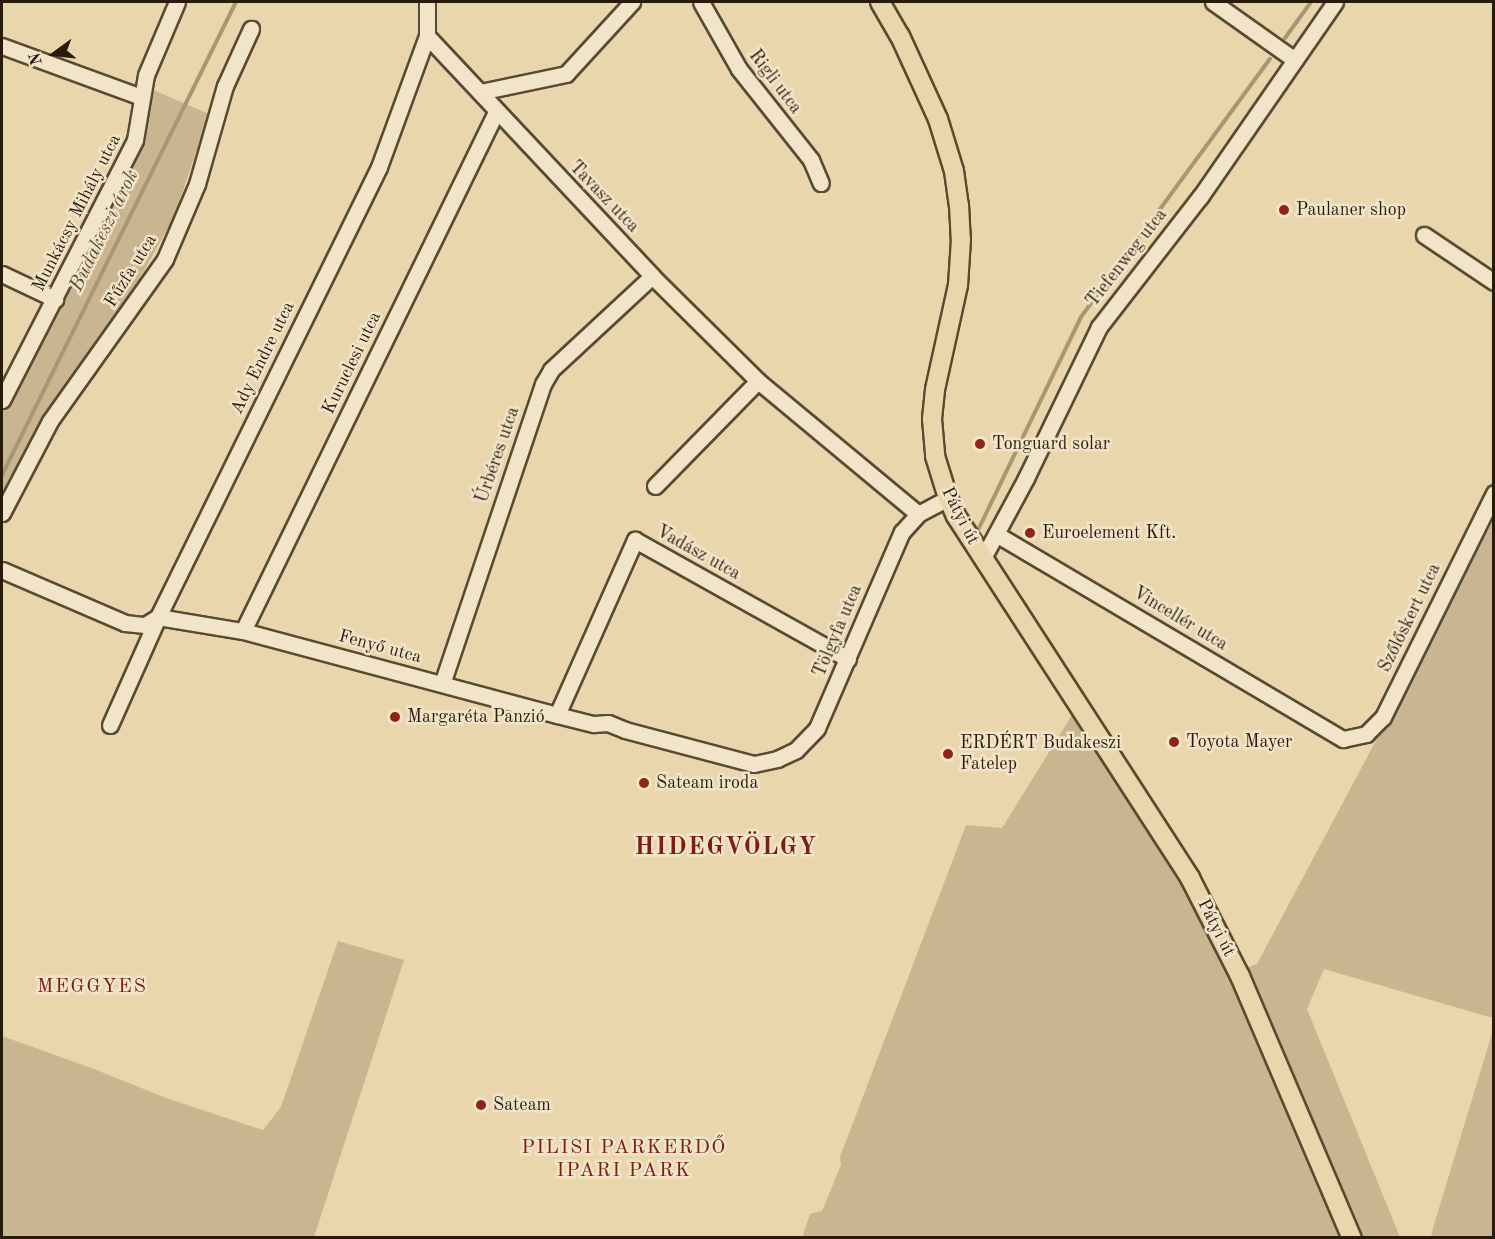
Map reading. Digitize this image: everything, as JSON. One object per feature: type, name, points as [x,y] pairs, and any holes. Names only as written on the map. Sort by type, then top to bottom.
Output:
[{"type":"main road","name":"Pátyi út","points":[[880,2],[900,36],[938,119],[954,171],[959,205],[961,239],[958,285],[935,390],[932,419],[935,456],[948,498],[956,516],[1190,878],[1240,976],[1352,1238]]},
{"type":"street","name":"Munkácsy Mihály utca","points":[[2,400],[135,140],[140,123],[141,97],[152,57],[177,2]]},
{"type":"street","name":"Ady Endre utca","points":[[110,725],[158,617],[379,167],[427,36],[426,2]]},
{"type":"street","points":[[480,92],[566,74],[632,2]]},
{"type":"street","name":"Rigli utca","points":[[700,2],[740,69],[811,160],[821,183]]},
{"type":"street","points":[[1213,2],[1295,60]]},
{"type":"street","name":"Tiefenweg utca","points":[[983,558],[1099,327],[1200,197],[1335,2]]},
{"type":"street","name":"Fűzfa utca","points":[[2,513],[50,421],[165,259],[197,184],[225,86],[251,28]]},
{"type":"street","name":"Tavasz utca","points":[[427,36],[651,276],[758,381],[918,514]]},
{"type":"street","points":[[2,46],[141,97]]},
{"type":"street","name":"Kuruclesi utca","points":[[243,631],[496,112]]},
{"type":"street","points":[[1424,235],[1494,282]]},
{"type":"street","points":[[2,274],[55,299]]},
{"type":"street","name":"Úrbéres utca","points":[[442,684],[543,384],[551,370],[651,276]]},
{"type":"street","points":[[655,486],[758,381]]},
{"type":"street","name":"Szőlőskert utca","points":[[1343,739],[1366,734],[1383,717],[1494,493]]},
{"type":"street","name":"Tölgyfa utca","points":[[754,764],[787,755],[809,739],[824,717],[898,539],[918,514],[948,498]]},
{"type":"street","name":"Vincellér utca","points":[[996,534],[1343,739]]},
{"type":"street","name":"Vadász utca","points":[[557,715],[634,540],[848,659]]},
{"type":"street","name":"Fenyő utca","points":[[2,570],[125,623],[145,625],[158,617],[243,631],[557,715],[594,724],[608,723],[625,730],[754,764]]},
{"type":"shaded area","points":[[144,86],[209,114],[174,217],[112,328],[2,507],[2,392],[125,157]]},
{"type":"shaded area","points":[[1493,521],[1493,1018],[1324,969],[1307,1009],[1400,1237],[802,1238],[810,1214],[822,1211],[841,1165],[840,1157],[966,825],[1002,828],[1072,715],[1184,887],[1228,975],[1257,964]]},
{"type":"shaded area","points":[[338,941],[404,960],[314,1237],[2,1237],[2,1036],[166,1098],[263,1130],[281,1107]]},
{"type":"shaded area","points":[[1493,1030],[1493,1237],[1431,1237],[1433,1228]]},
{"type":"waterway","name":"Budakeszi árok","points":[[2,475],[236,2]]},
{"type":"waterway","points":[[1285,38],[1311,2]]},
{"type":"waterway","points":[[979,528],[1081,317],[1270,59]]},
{"type":"place","name":"Paulaner shop","points":[[1284,210]]},
{"type":"place","name":"Tonguard solar","points":[[980,444]]},
{"type":"place","name":"Euroelement Kft.","points":[[1030,533]]},
{"type":"place","name":"Margaréta Panzió","points":[[395,717]]},
{"type":"place","name":"Toyota Mayer","points":[[1174,742]]},
{"type":"place","name":"ERDÉRT Budakeszi Fatelep","points":[[948,754]]},
{"type":"place","name":"Sateam iroda","points":[[644,783]]},
{"type":"place","name":"Sateam","points":[[481,1105]]},
{"type":"district","name":"HIDEGVÖLGY","points":[[726,849]]},
{"type":"district","name":"MEGGYES","points":[[92,987]]},
{"type":"district","name":"PILISI PARKERDŐ IPARI PARK","points":[[624,1160]]}]
